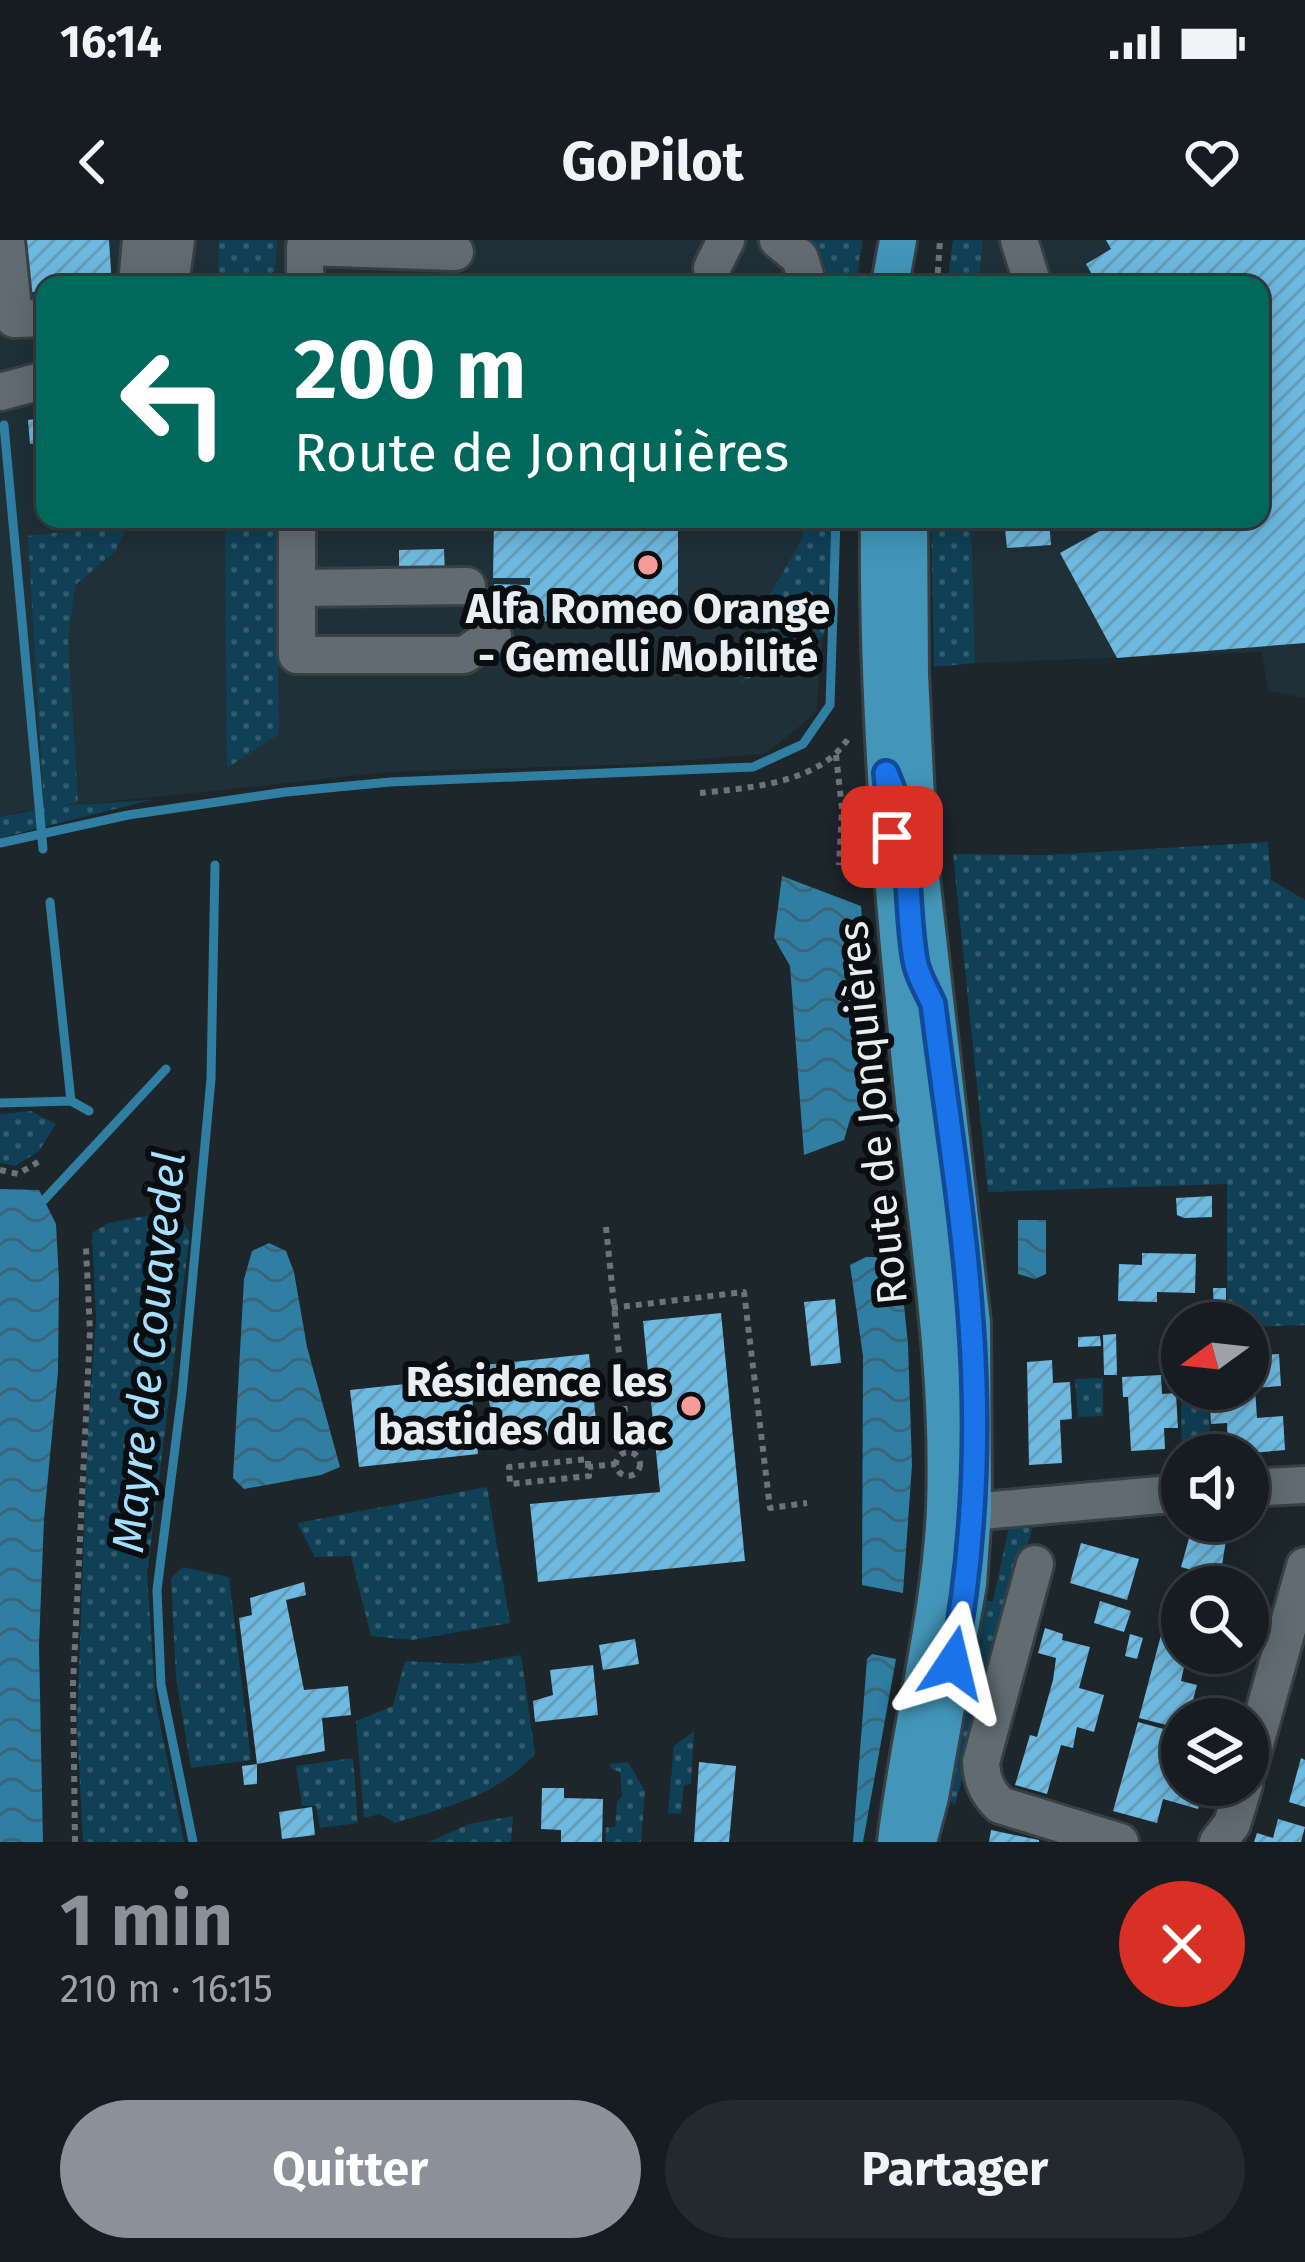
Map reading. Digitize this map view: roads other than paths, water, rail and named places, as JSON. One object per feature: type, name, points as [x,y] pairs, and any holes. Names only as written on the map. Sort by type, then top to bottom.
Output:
[{"type":"main road","points":[[892,276],[898,240]]},
{"type":"main road","points":[[913,240],[913,276]]},
{"type":"main road","name":"Route de Jonquières","points":[[879,528],[914,1098],[944,1372],[941,1552],[896,1842]]},
{"type":"main road","name":"Route de Jonquières","points":[[908,528],[919,860],[971,1323],[973,1510],[962,1618],[918,1842]]},
{"type":"main road","points":[[893,806],[911,705]]},
{"type":"main road","points":[[941,1552],[952,1546],[960,1520],[973,1510]]},
{"type":"main road","points":[[928,1652],[942,1648],[947,1633],[962,1618]]},
{"type":"street","points":[[6,240],[14,319],[36,318]]},
{"type":"street","points":[[138,276],[141,240]]},
{"type":"street","points":[[171,276],[176,240]]},
{"type":"street","points":[[778,240],[800,258],[805,276]]},
{"type":"street","points":[[1019,240],[1030,276]]},
{"type":"street","points":[[305,276],[305,247],[455,252]]},
{"type":"street","points":[[0,392],[36,382]]},
{"type":"street","points":[[297,528],[297,655],[464,656],[493,636]]},
{"type":"street","points":[[300,588],[467,586]]},
{"type":"street","name":"Route de Jonquières","points":[[893,806],[915,965],[933,1004]]},
{"type":"street","name":"Route de Jonquières","points":[[944,1372],[960,1409],[960,1486],[973,1510]]},
{"type":"street","points":[[1269,1487],[1305,1485]]},
{"type":"street","points":[[973,1510],[1161,1495]]},
{"type":"street","points":[[1035,1564],[981,1762],[982,1778],[1000,1805],[1114,1841]]},
{"type":"street","points":[[1268,1698],[1305,1566]]},
{"type":"street","points":[[1218,1842],[1232,1824],[1238,1806]]},
{"type":"water","points":[[782,876],[861,906],[876,1102],[851,1116],[844,1140],[804,1155],[790,966],[774,938]]},
{"type":"water","points":[[0,1189],[39,1190],[56,1224],[58,1372],[44,1519],[39,1646],[43,1842],[0,1842]]},
{"type":"water","points":[[1018,1220],[1046,1220],[1046,1274],[1035,1279],[1018,1274]]},
{"type":"water","points":[[269,1243],[286,1251],[294,1272],[307,1347],[340,1467],[244,1489],[233,1478],[244,1279],[252,1251]]},
{"type":"water","points":[[866,1257],[899,1257],[912,1465],[903,1593],[862,1585],[863,1356],[850,1265]]},
{"type":"water","points":[[872,1654],[896,1659],[863,1842],[853,1842],[867,1659]]},
{"type":"waterway","points":[[4,425],[43,849]]},
{"type":"waterway","points":[[0,843],[128,815],[286,792],[390,782],[753,767],[803,744],[830,705],[836,528]]},
{"type":"waterway","name":"Mayre de Couavedel","points":[[193,1842],[161,1685],[157,1590],[182,1393],[211,1079],[215,865]]},
{"type":"waterway","points":[[50,902],[71,1101]]},
{"type":"waterway","points":[[44,1200],[166,1069]]},
{"type":"waterway","points":[[0,1103],[71,1101],[89,1111]]},
{"type":"place","name":"Alfa Romeo Orange - Gemelli Mobilité","points":[[648,565]]},
{"type":"place","name":"Résidence les bastides du lac","points":[[691,1406]]}]
